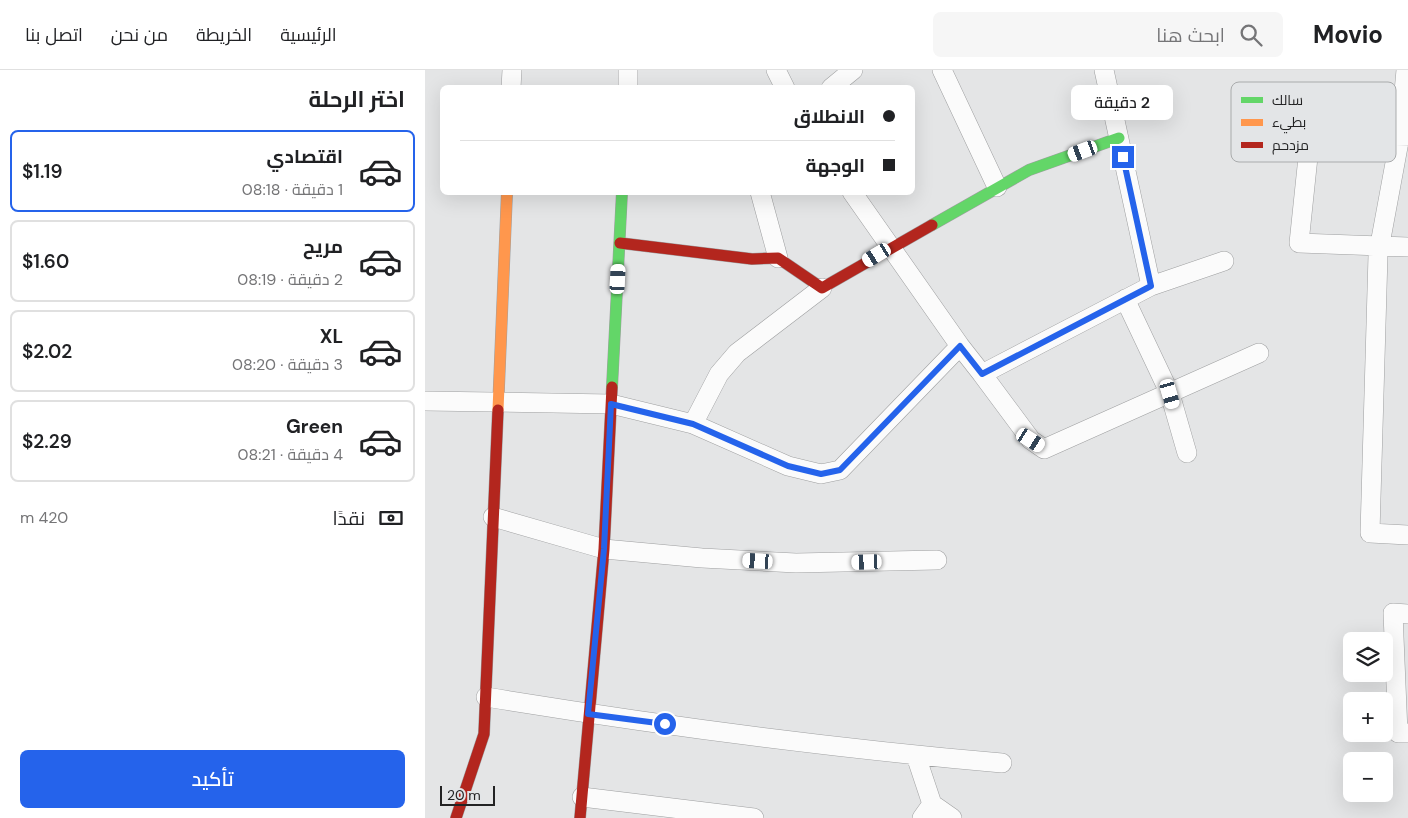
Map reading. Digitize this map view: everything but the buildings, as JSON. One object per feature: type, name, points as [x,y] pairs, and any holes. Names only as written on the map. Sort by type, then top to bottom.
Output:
[{"type":"street","points":[[511,85],[512,70]]},
{"type":"street","points":[[628,85],[629,70]]},
{"type":"street","points":[[776,70],[784,85]]},
{"type":"street","points":[[835,85],[853,70]]},
{"type":"street","points":[[942,70],[997,187]]},
{"type":"street","points":[[1104,70],[1151,286]]},
{"type":"street","points":[[1406,70],[1404,136],[1380,246],[1370,533],[1408,535]]},
{"type":"street","points":[[693,424],[719,374],[737,353],[822,288],[1029,170],[1119,138]]},
{"type":"street","points":[[1307,162],[1299,243],[1408,247]]},
{"type":"street","points":[[456,818],[484,734],[507,195]]},
{"type":"street","points":[[580,818],[604,549],[622,195]]},
{"type":"street","points":[[761,195],[778,258]]},
{"type":"street","points":[[855,195],[960,346],[1031,440],[1044,449],[1259,353]]},
{"type":"street","points":[[620,243],[752,259],[778,258],[822,288]]},
{"type":"street","points":[[982,374],[1151,286],[1224,262]]},
{"type":"street","points":[[1125,299],[1170,394],[1187,453]]},
{"type":"street","points":[[425,401],[498,404],[611,404],[693,424],[788,466],[821,474],[840,470],[960,346]]},
{"type":"street","points":[[493,517],[604,549],[702,558],[796,563],[937,560]]},
{"type":"street","points":[[1408,614],[1393,613],[1397,733],[1408,733]]},
{"type":"street","points":[[485,697],[588,714],[915,756],[1003,763]]},
{"type":"street","points":[[915,756],[927,811],[952,818]]},
{"type":"street","points":[[582,797],[754,818]]},
{"type":"traffic: fast","points":[[932,225],[1029,170],[1119,138]]},
{"type":"traffic: fast","points":[[612,387],[622,195]]},
{"type":"traffic: slow","points":[[498,410],[507,195]]},
{"type":"traffic: jam","points":[[620,243],[752,259],[778,258],[822,288],[932,225]]},
{"type":"traffic: jam","points":[[580,818],[604,549],[612,387]]},
{"type":"traffic: jam","points":[[456,818],[484,734],[498,410]]},
{"type":"route","points":[[665,724],[588,714],[604,549],[611,404],[693,424],[788,466],[821,474],[840,470],[960,346],[982,374],[1151,286],[1123,157]]}]
